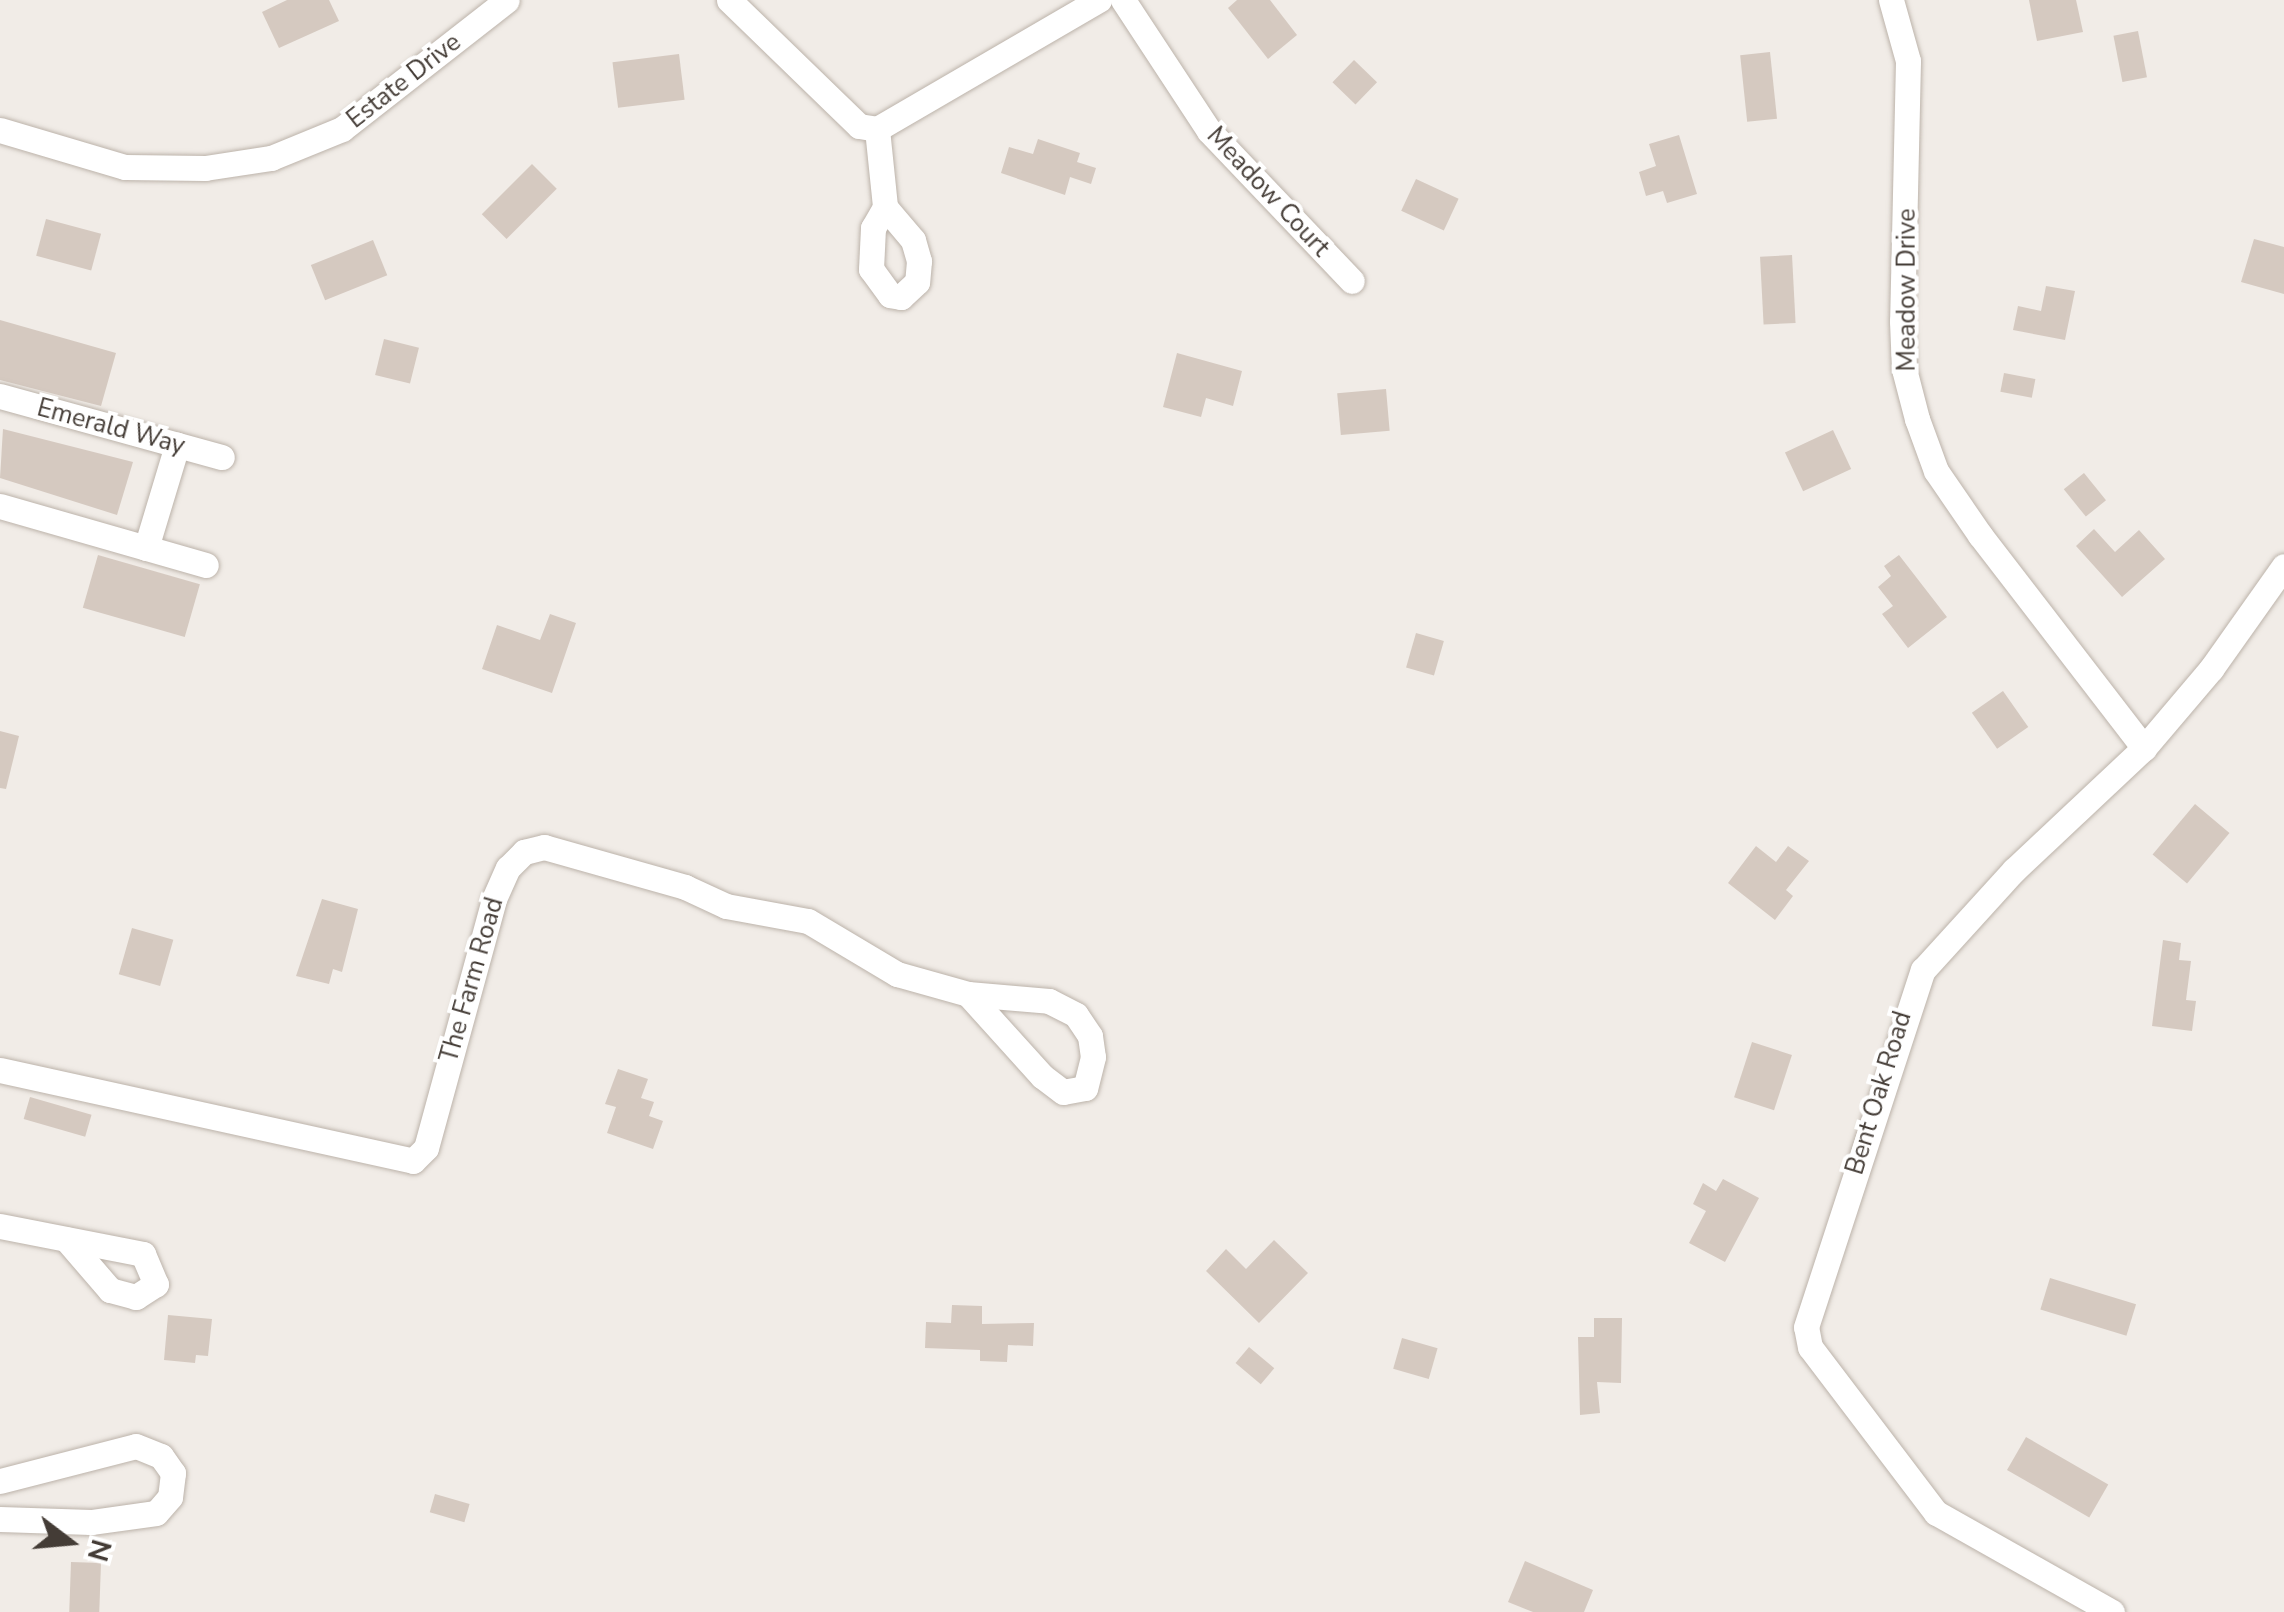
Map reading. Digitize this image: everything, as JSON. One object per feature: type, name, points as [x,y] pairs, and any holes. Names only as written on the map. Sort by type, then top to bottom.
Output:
[{"type":"street","name":"Estate Drive","points":[[0,130],[125,167],[205,168],[271,158],[342,130],[507,0]]},
{"type":"street","points":[[729,0],[860,126],[877,129],[1099,0]]},
{"type":"street","name":"Meadow Court","points":[[1122,0],[1208,132],[1352,281]]},
{"type":"street","name":"Meadow Drive","points":[[1890,0],[1908,62],[1902,321],[1904,369],[1916,419],[1936,471],[1969,519],[2144,748]]},
{"type":"street","points":[[877,129],[885,207]]},
{"type":"street","name":"Emerald Way","points":[[0,396],[222,457]]},
{"type":"street","points":[[146,548],[177,445]]},
{"type":"street","points":[[0,506],[206,565]]},
{"type":"street","name":"Bent Oak Road","points":[[2112,1612],[1936,1514],[1810,1347],[1806,1326],[1923,970],[2014,870],[2144,748],[2212,669],[2284,566]]},
{"type":"street","name":"The Farm Road","points":[[0,1070],[413,1162],[426,1148],[494,899],[508,868],[524,852],[544,848],[685,886],[726,906],[808,922],[883,970],[968,994],[1050,1001],[1076,1014],[1093,1057],[1085,1088],[1063,1092],[1042,1076],[968,994]]},
{"type":"street","points":[[0,1226],[66,1239]]},
{"type":"street","points":[[0,1481],[136,1446],[161,1456],[172,1474],[170,1497],[156,1512],[91,1522],[0,1519]]},
{"type":"building","points":[[287,0],[329,0],[339,21],[279,48],[262,12]]},
{"type":"building","points":[[1237,0],[1270,0],[1297,35],[1268,59],[1228,8]]},
{"type":"building","points":[[2029,0],[2076,0],[2083,32],[2037,41]]},
{"type":"building","points":[[2138,31],[2147,77],[2122,82],[2113,36]]},
{"type":"building","points":[[1770,52],[1777,119],[1747,122],[1740,55]]},
{"type":"building","points":[[679,54],[685,100],[618,108],[612,62]]},
{"type":"building","points":[[1354,60],[1377,82],[1355,105],[1332,82]]},
{"type":"building","points":[[1679,135],[1697,194],[1667,203],[1663,191],[1646,196],[1639,172],[1656,166],[1649,144]]},
{"type":"building","points":[[1038,139],[1080,153],[1077,162],[1096,168],[1091,184],[1070,177],[1065,195],[1001,173],[1009,147],[1033,154]]},
{"type":"building","points":[[532,164],[557,189],[507,239],[482,214]]},
{"type":"building","points":[[1416,179],[1459,199],[1444,231],[1401,211]]},
{"type":"building","points":[[46,219],[101,234],[91,270],[36,256]]},
{"type":"building","points":[[2254,239],[2284,247],[2284,294],[2241,282]]},
{"type":"building","points":[[373,240],[387,275],[325,300],[311,265]]},
{"type":"building","points":[[1792,255],[1796,323],[1764,325],[1760,257]]},
{"type":"building","points":[[2046,286],[2075,291],[2065,340],[2013,330],[2018,306],[2041,311]]},
{"type":"building","points":[[0,320],[116,353],[101,406],[0,380]]},
{"type":"building","points":[[384,339],[419,348],[410,384],[375,375]]},
{"type":"building","points":[[1177,353],[1242,371],[1233,406],[1206,398],[1201,417],[1163,407]]},
{"type":"building","points":[[2004,373],[2035,379],[2032,398],[2000,392]]},
{"type":"building","points":[[1386,389],[1390,431],[1341,435],[1337,393]]},
{"type":"building","points":[[3,429],[133,462],[117,515],[0,478]]},
{"type":"building","points":[[1833,430],[1851,469],[1803,491],[1785,452]]},
{"type":"building","points":[[2084,473],[2106,500],[2086,517],[2064,489]]},
{"type":"building","points":[[2094,529],[2115,552],[2139,530],[2165,559],[2122,597],[2076,546]]},
{"type":"building","points":[[98,555],[200,584],[185,637],[83,608]]},
{"type":"building","points":[[1899,555],[1947,617],[1908,648],[1882,614],[1893,606],[1878,587],[1891,576],[1884,566]]},
{"type":"building","points":[[550,614],[576,623],[552,693],[482,669],[497,625],[540,640]]},
{"type":"building","points":[[1416,633],[1444,641],[1434,676],[1406,668]]},
{"type":"building","points":[[2003,691],[2028,727],[1997,749],[1972,713]]},
{"type":"building","points":[[0,731],[19,736],[6,789],[0,788]]},
{"type":"building","points":[[2195,804],[2229,833],[2187,883],[2153,855]]},
{"type":"building","points":[[1756,846],[1776,862],[1788,846],[1809,861],[1786,890],[1793,896],[1775,920],[1728,883]]},
{"type":"building","points":[[322,899],[358,909],[342,972],[333,969],[329,984],[296,976]]},
{"type":"building","points":[[132,928],[173,940],[160,986],[119,974]]},
{"type":"building","points":[[2163,940],[2181,943],[2179,960],[2191,961],[2186,1000],[2196,1001],[2192,1031],[2152,1026]]},
{"type":"building","points":[[1752,1042],[1792,1055],[1774,1110],[1734,1097]]},
{"type":"building","points":[[618,1069],[648,1079],[641,1098],[654,1102],[649,1116],[663,1121],[653,1149],[607,1133],[616,1107],[605,1104]]},
{"type":"building","points":[[30,1097],[92,1115],[85,1137],[24,1119]]},
{"type":"building","points":[[1723,1179],[1759,1198],[1725,1262],[1689,1243],[1706,1211],[1693,1204],[1703,1183],[1716,1191]]},
{"type":"building","points":[[1274,1240],[1308,1273],[1259,1323],[1206,1271],[1226,1249],[1246,1269]]},
{"type":"building","points":[[2050,1278],[2136,1304],[2126,1336],[2040,1310]]},
{"type":"building","points":[[952,1305],[982,1306],[982,1324],[1034,1323],[1033,1346],[1008,1345],[1007,1362],[980,1361],[980,1350],[925,1348],[926,1322],[951,1323]]},
{"type":"building","points":[[168,1315],[212,1319],[208,1356],[196,1355],[195,1363],[164,1360]]},
{"type":"building","points":[[1594,1318],[1622,1318],[1621,1383],[1597,1382],[1600,1413],[1580,1415],[1578,1337],[1594,1337]]},
{"type":"building","points":[[1402,1338],[1438,1348],[1429,1379],[1393,1369]]},
{"type":"building","points":[[1249,1347],[1274,1368],[1261,1384],[1236,1363]]},
{"type":"building","points":[[2026,1437],[2108,1484],[2089,1517],[2007,1470]]},
{"type":"building","points":[[435,1494],[470,1504],[464,1522],[430,1512]]},
{"type":"building","points":[[1525,1561],[1593,1590],[1584,1612],[1533,1612],[1508,1602]]},
{"type":"building","points":[[71,1562],[101,1563],[99,1612],[69,1612]]}]
